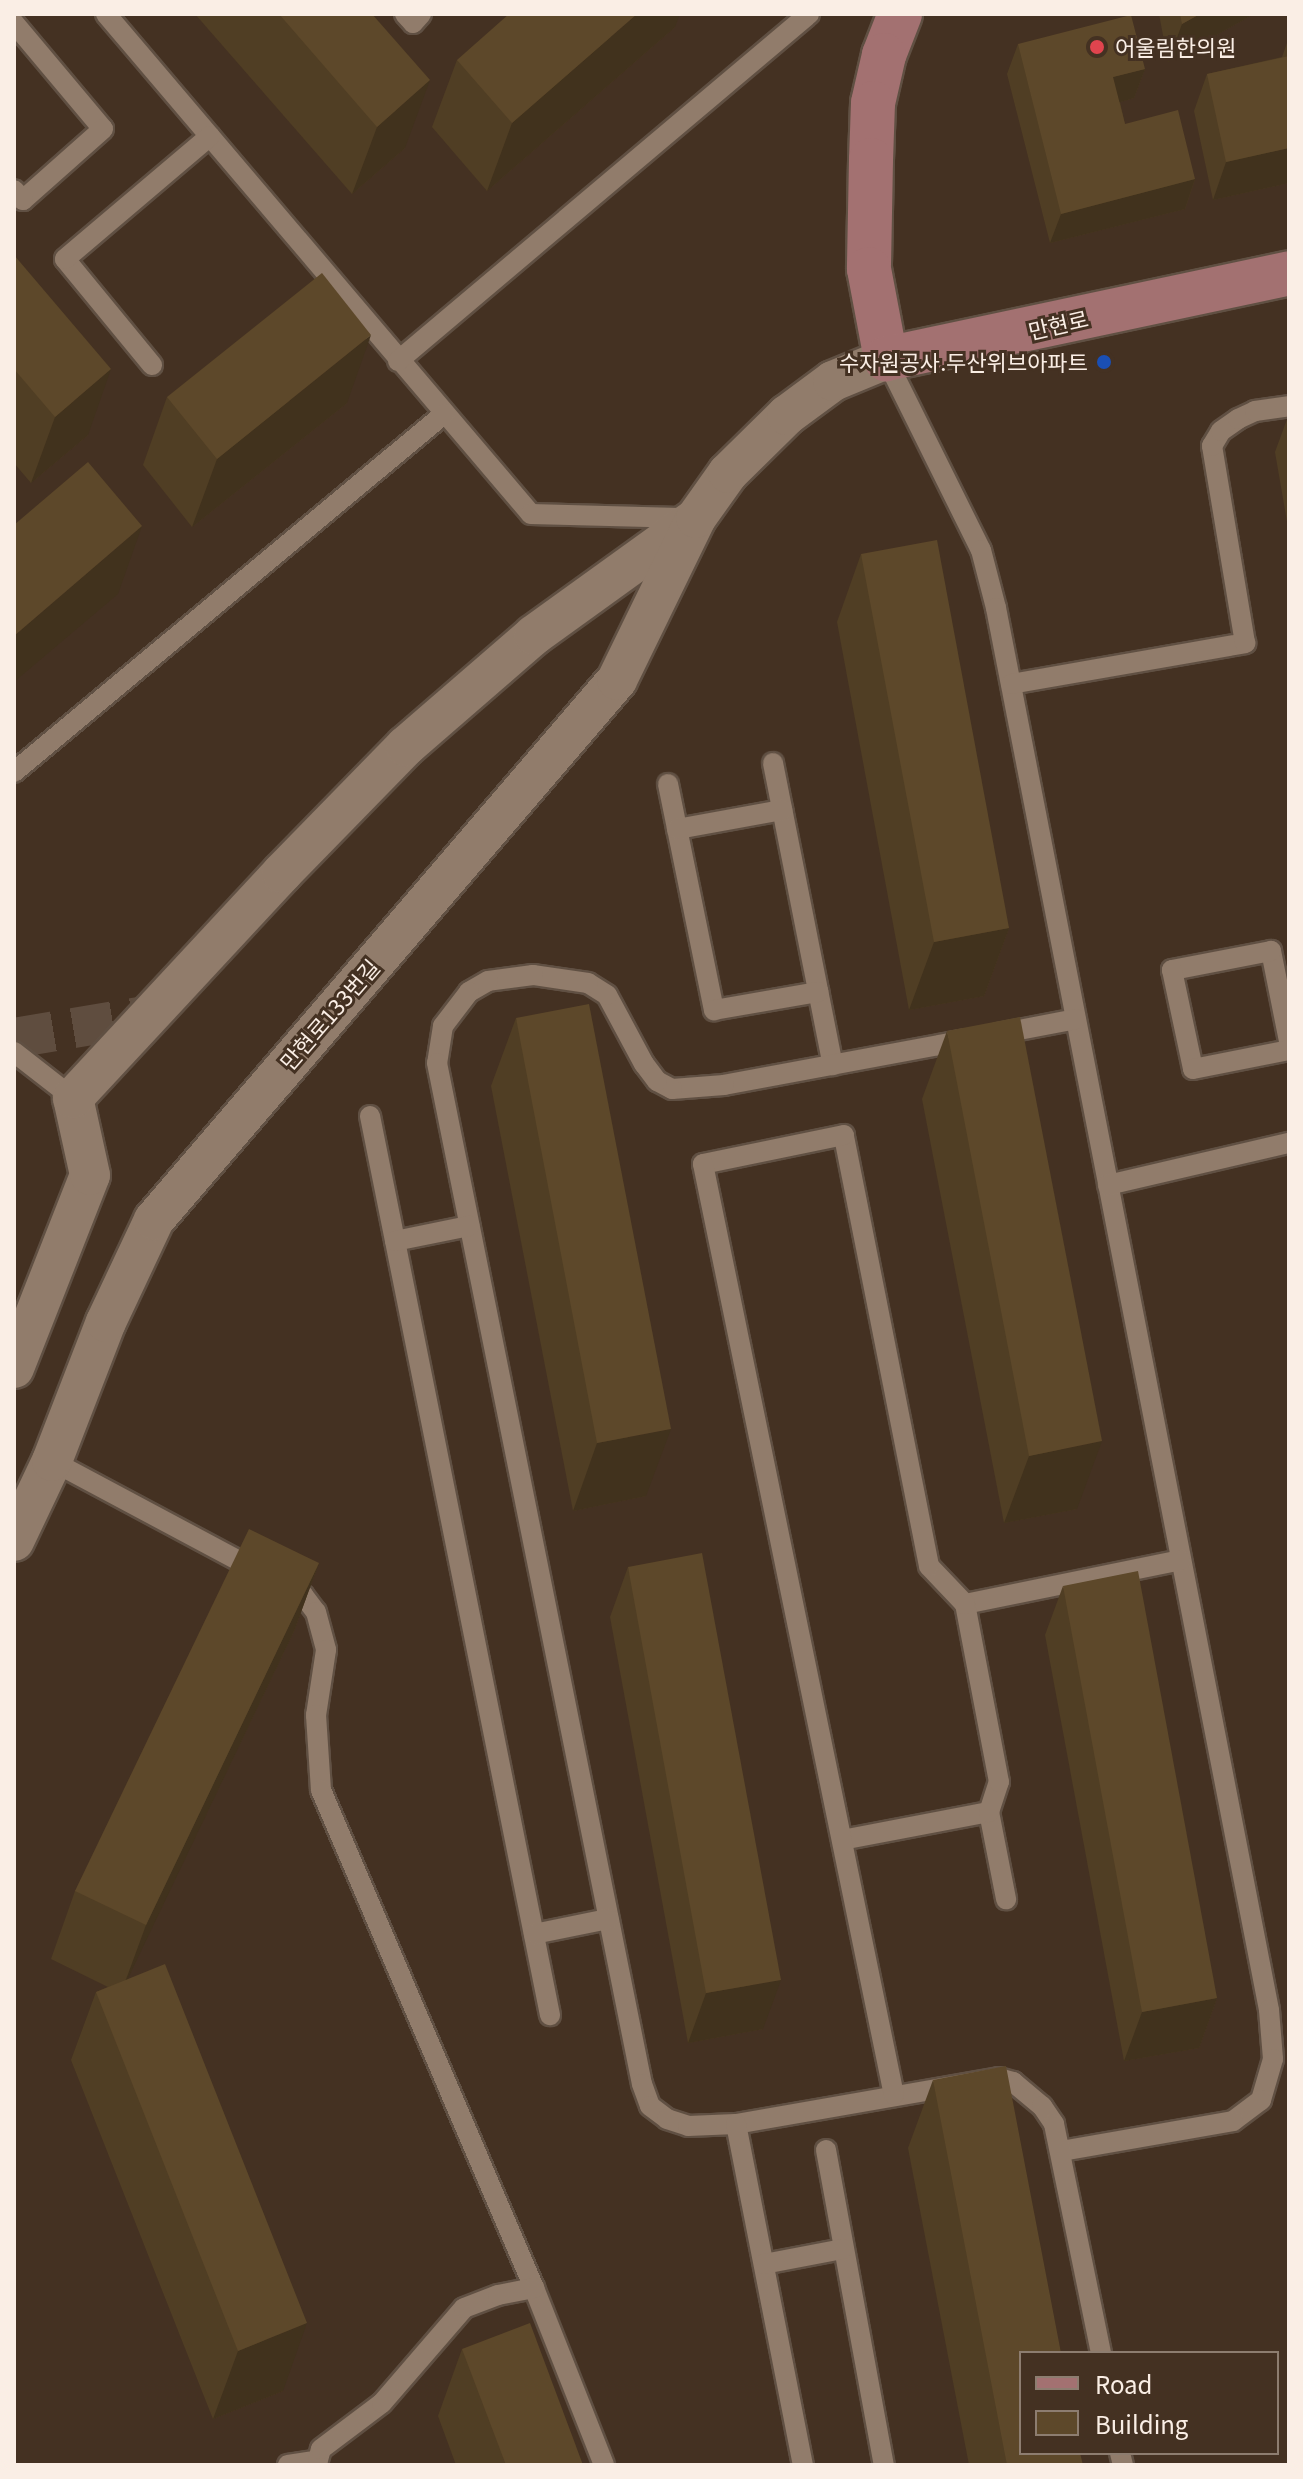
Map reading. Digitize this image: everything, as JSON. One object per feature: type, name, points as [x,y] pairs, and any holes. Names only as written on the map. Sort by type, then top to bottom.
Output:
[{"type":"street","points":[[886,359],[869,269],[873,103],[884,55],[900,14]]},
{"type":"street","name":"만현로","points":[[696,518],[728,473],[787,415],[833,381],[886,359],[1289,273]]},
{"type":"street","points":[[14,1368],[90,1175],[73,1098],[406,746],[534,635],[696,518]]},
{"type":"street","name":"만현로133번길","points":[[14,1541],[52,1461],[106,1322],[154,1220],[617,680],[696,518]]},
{"type":"lane","points":[[106,14],[531,514],[696,518]]},
{"type":"lane","points":[[405,14],[413,23],[421,14]]},
{"type":"lane","points":[[398,361],[809,14]]},
{"type":"lane","points":[[14,23],[103,129],[23,200],[14,190]]},
{"type":"lane","points":[[152,365],[65,259],[210,136]]},
{"type":"lane","points":[[886,359],[981,550],[1011,684],[1269,2010],[1273,2059],[1261,2100],[1233,2121],[1061,2151]]},
{"type":"lane","points":[[1011,684],[1245,643],[1212,446],[1221,431],[1238,419],[1255,411],[1289,406]]},
{"type":"lane","points":[[14,772],[444,414]]},
{"type":"lane","points":[[773,763],[833,1065]]},
{"type":"lane","points":[[668,784],[714,1010],[818,992]]},
{"type":"lane","points":[[677,829],[782,810]]},
{"type":"lane","points":[[1289,1041],[1271,951],[1172,970],[1193,1069],[1289,1050]]},
{"type":"lane","points":[[1076,1019],[724,1085],[672,1089],[657,1081],[644,1064],[607,995],[588,983],[533,975],[488,981],[469,992],[455,1007],[438,1044],[437,1063],[608,1919],[642,2084],[650,2106],[667,2119],[688,2126],[736,2124],[999,2078],[1013,2082],[1042,2106],[1054,2124],[1101,2351]]},
{"type":"lane","points":[[14,1052],[73,1098]]},
{"type":"lane","points":[[370,1116],[550,2015]]},
{"type":"lane","points":[[894,2095],[703,1164],[844,1135],[929,1566],[965,1604],[999,1782],[989,1812],[1006,1899]]},
{"type":"lane","points":[[1108,1185],[1289,1143]]},
{"type":"lane","points":[[395,1241],[469,1226]]},
{"type":"lane","points":[[52,1461],[303,1595],[316,1612],[326,1650],[316,1715],[321,1790],[534,2288],[604,2465]]},
{"type":"lane","points":[[965,1604],[1181,1560]]},
{"type":"lane","points":[[842,1840],[989,1812]]},
{"type":"lane","points":[[534,1934],[608,1919]]},
{"type":"lane","points":[[736,2124],[803,2465]]},
{"type":"lane","points":[[826,2150],[884,2465]]},
{"type":"lane","points":[[764,2264],[843,2249]]},
{"type":"lane","points":[[288,2465],[318,2463],[321,2449],[382,2403],[464,2308],[498,2295],[534,2288]]},
{"type":"building","points":[[279,14],[372,14],[430,80],[377,127]]},
{"type":"building","points":[[509,14],[637,14],[512,123],[457,60]]},
{"type":"building","points":[[1180,14],[1200,14],[1182,24]]},
{"type":"building","points":[[1131,15],[1145,69],[1113,77],[1125,124],[1178,110],[1195,179],[1061,214],[1018,44]]},
{"type":"building","points":[[1289,56],[1289,148],[1226,162],[1207,74]]},
{"type":"building","points":[[14,255],[111,369],[55,417],[14,369]]},
{"type":"building","points":[[322,273],[371,335],[217,459],[167,397]]},
{"type":"building","points":[[88,462],[142,526],[14,636],[14,525]]},
{"type":"building","points":[[937,540],[1009,928],[934,942],[861,554]]},
{"type":"building","points":[[589,1004],[671,1429],[597,1443],[516,1018]]},
{"type":"building","points":[[1020,1017],[1102,1441],[1029,1456],[947,1031]]},
{"type":"building","points":[[249,1529],[319,1563],[146,1925],[75,1891]]},
{"type":"building","points":[[702,1553],[781,1980],[706,1993],[628,1567]]},
{"type":"building","points":[[1138,1571],[1217,1998],[1142,2012],[1063,1586]]},
{"type":"building","points":[[165,1964],[307,2323],[238,2351],[96,1992]]},
{"type":"building","points":[[1006,2066],[1061,2351],[1019,2351],[1019,2455],[1080,2455],[1083,2465],[1007,2465],[933,2080]]},
{"type":"building","points":[[530,2323],[583,2465],[506,2465],[462,2349]]},
{"type":"tunnel","points":[[14,1038],[151,1015]]},
{"type":"place","name":"어울림한의원","points":[[1097,47]]},
{"type":"place","name":"수자원공사.두산위브아파트","points":[[1104,362]]}]
